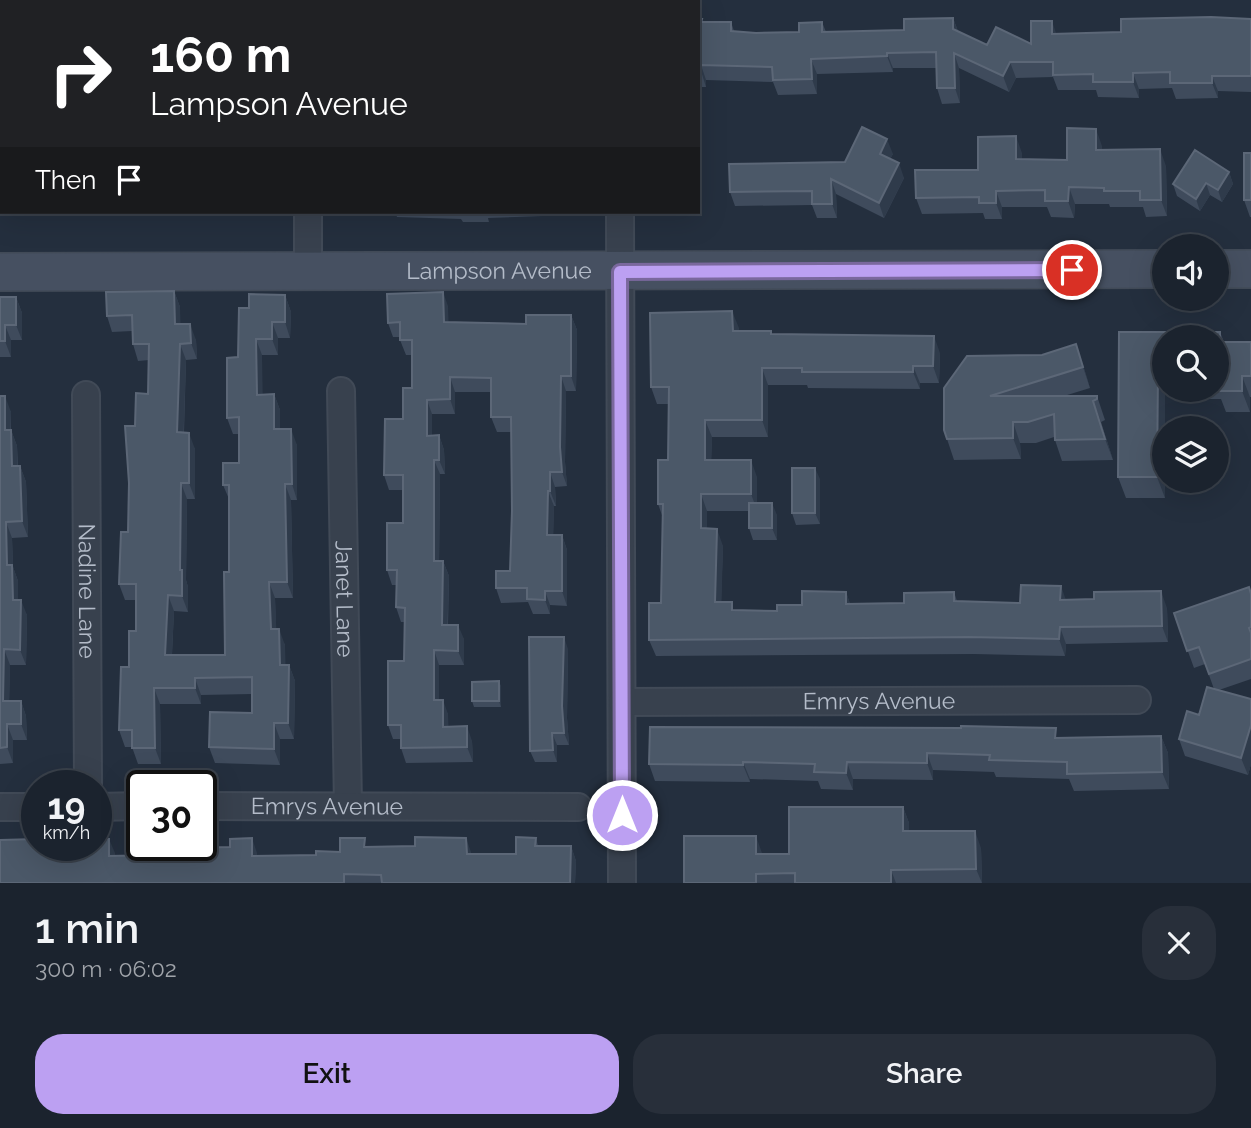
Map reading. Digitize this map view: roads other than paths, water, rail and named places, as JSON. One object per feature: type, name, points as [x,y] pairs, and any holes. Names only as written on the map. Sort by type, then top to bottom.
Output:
[{"type":"street","points":[[308,214],[308,271]]},
{"type":"street","points":[[620,214],[622,883]]},
{"type":"street","points":[[1229,269],[1251,269]]},
{"type":"street","name":"Lampson Avenue","points":[[0,272],[1152,270]]},
{"type":"street","name":"Janet Lane","points":[[341,391],[348,806]]},
{"type":"street","name":"Nadine Lane","points":[[86,395],[88,770]]},
{"type":"street","name":"Emrys Avenue","points":[[622,702],[1137,700]]},
{"type":"street","name":"Emrys Avenue","points":[[217,806],[578,807]]},
{"type":"street","points":[[0,807],[21,807]]}]
